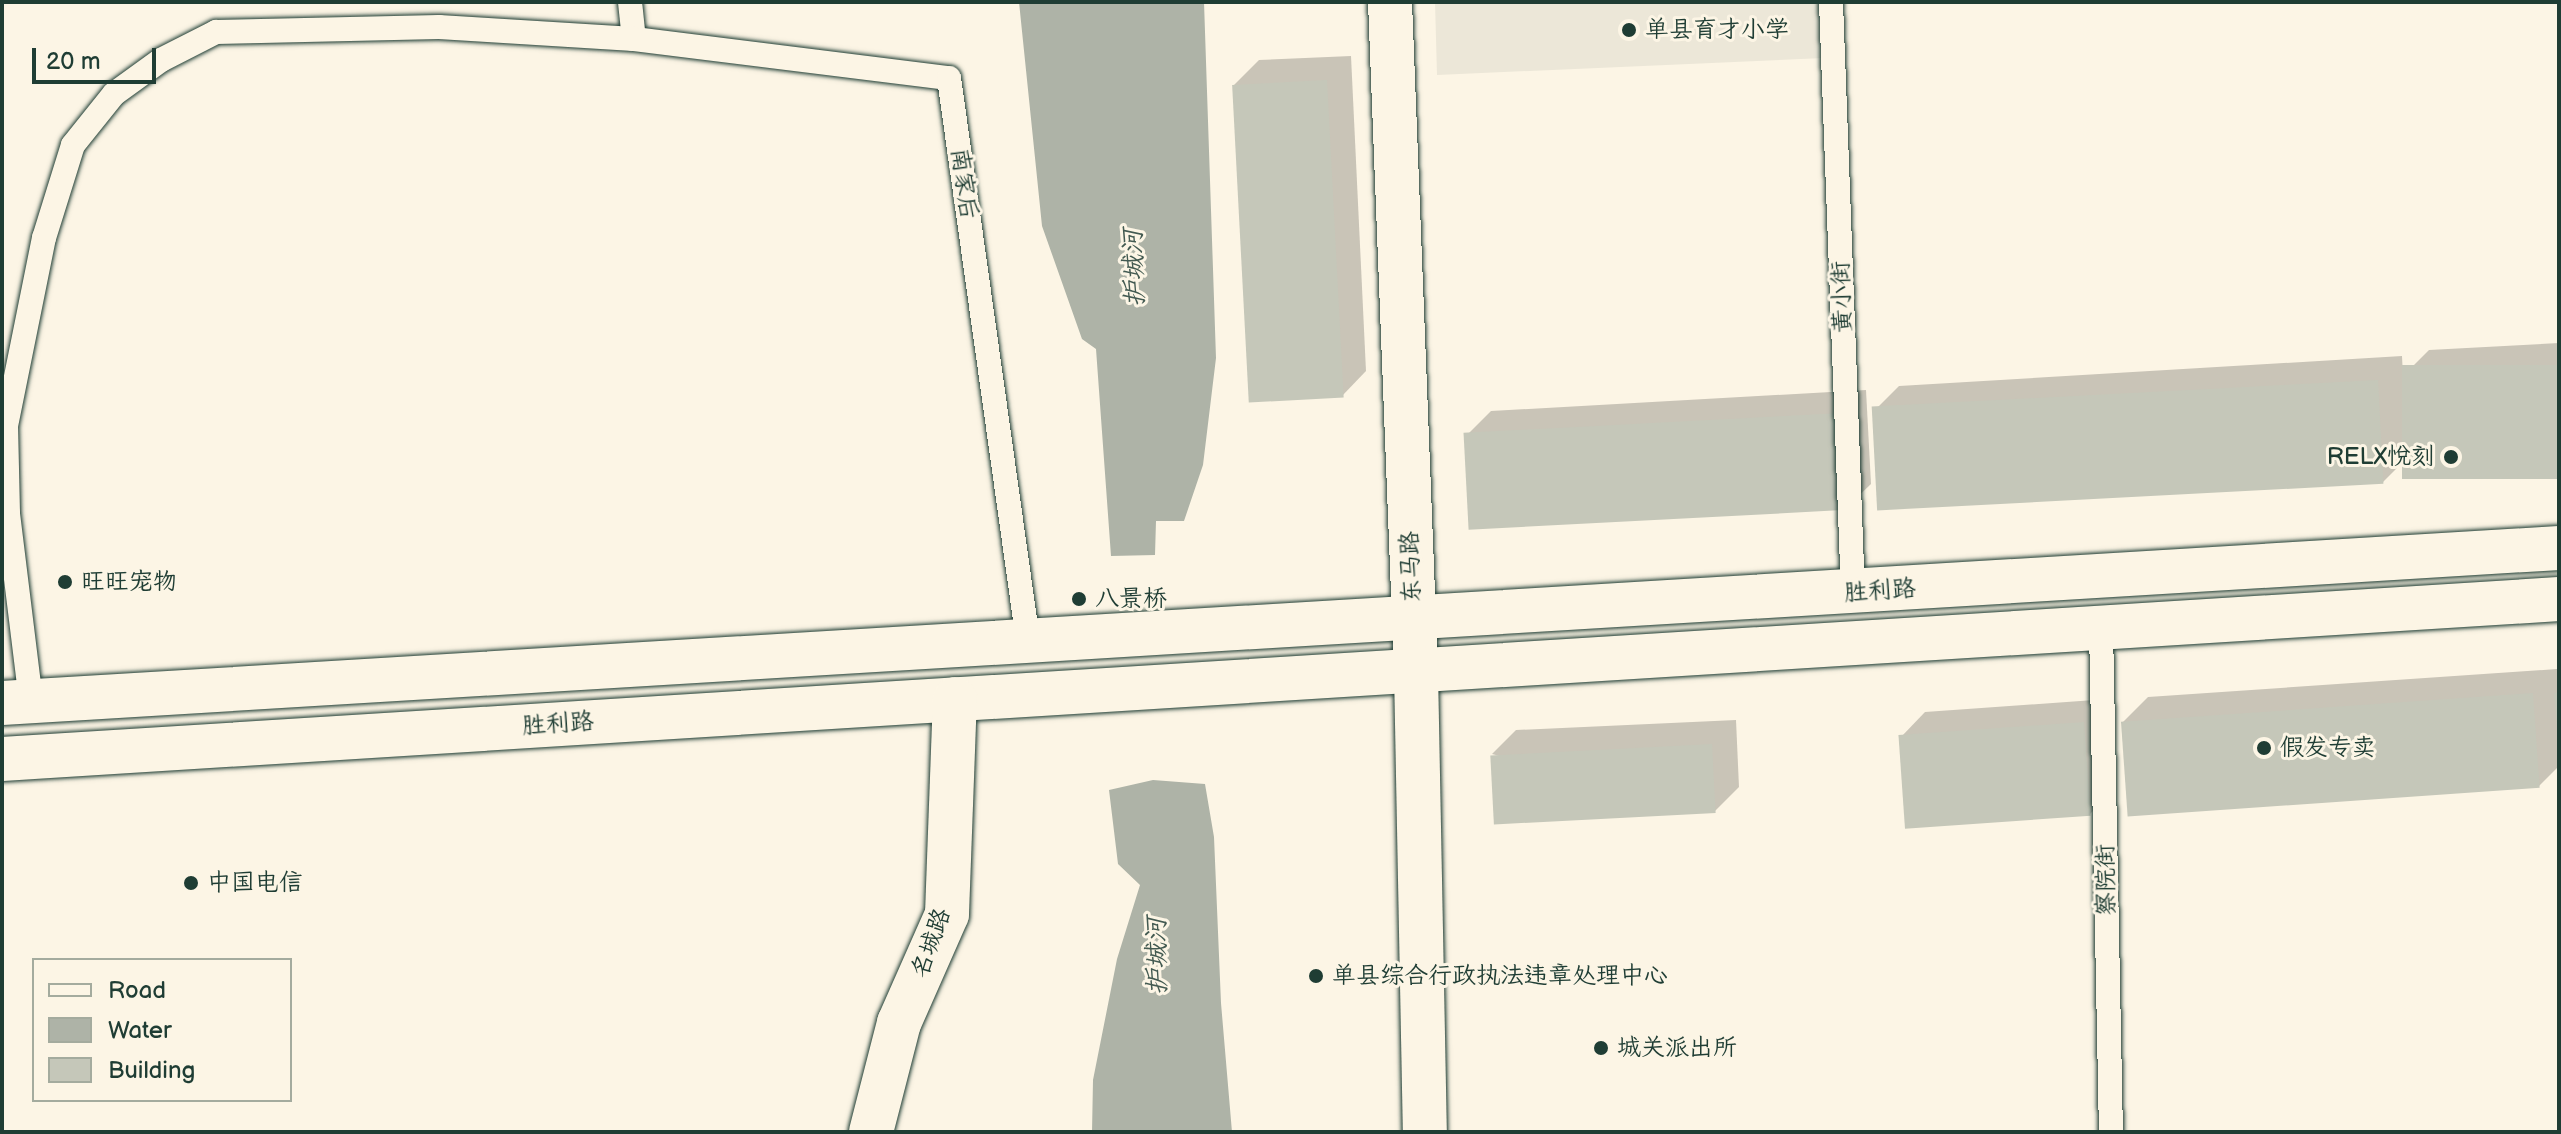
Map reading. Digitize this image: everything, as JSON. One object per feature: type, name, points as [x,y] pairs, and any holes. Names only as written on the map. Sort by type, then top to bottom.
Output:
[{"type":"main road","name":"东马路","points":[[1390,2],[1416,671],[1425,1132]]},
{"type":"main road","name":"胜利路","points":[[1028,641],[2559,548]]},
{"type":"main road","name":"胜利路","points":[[2,759],[2559,599]]},
{"type":"main road","points":[[17,702],[1028,641]]},
{"type":"main road","name":"名城路","points":[[871,1132],[899,1023],[947,914],[955,699]]},
{"type":"lane","points":[[17,702],[6,426],[44,238],[73,145],[114,94],[161,60],[216,32],[439,27],[634,39],[630,2]]},
{"type":"lane","name":"黄小街","points":[[1831,2],[1853,593]]},
{"type":"lane","name":"南家后","points":[[634,39],[949,78],[1028,641]]},
{"type":"lane","name":"察院街","points":[[2101,627],[2111,1132]]},
{"type":"shaded area","name":"单县育才小学","points":[[1435,2],[1822,2],[1824,58],[1437,75]]},
{"type":"water","name":"护城河","points":[[1019,2],[1204,2],[1216,358],[1203,465],[1184,521],[1156,521],[1155,555],[1111,556],[1096,349],[1082,339],[1042,226]]},
{"type":"water","name":"护城河","points":[[1153,780],[1205,784],[1214,837],[1221,1003],[1232,1132],[1092,1132],[1093,1080],[1117,959],[1140,885],[1118,864],[1109,790]]},
{"type":"building","points":[[1327,80],[1344,398],[1249,403],[1232,85]]},
{"type":"building","points":[[2402,365],[2559,365],[2559,479],[2402,479]]},
{"type":"building","points":[[2378,380],[2383,484],[1877,510],[1872,407]]},
{"type":"building","points":[[1842,413],[1847,510],[1469,530],[1464,433]]},
{"type":"building","points":[[2559,692],[2559,728],[2557,728],[2554,693]]},
{"type":"building","points":[[2533,693],[2540,788],[2128,817],[2121,722]]},
{"type":"building","points":[[2084,722],[2091,816],[1905,829],[1898,735]]},
{"type":"building","points":[[1712,744],[1716,813],[1494,825],[1490,756]]},
{"type":"place","name":"单县育才小学","points":[[1629,30]]},
{"type":"place","name":"RELX悦刻","points":[[2451,457]]},
{"type":"place","name":"旺旺宠物","points":[[65,582]]},
{"type":"place","name":"八景桥","points":[[1079,599]]},
{"type":"place","name":"假发专卖","points":[[2264,748]]},
{"type":"place","name":"中国电信","points":[[191,883]]},
{"type":"place","name":"单县综合行政执法违章处理中心","points":[[1316,976]]},
{"type":"place","name":"城关派出所","points":[[1601,1048]]}]
